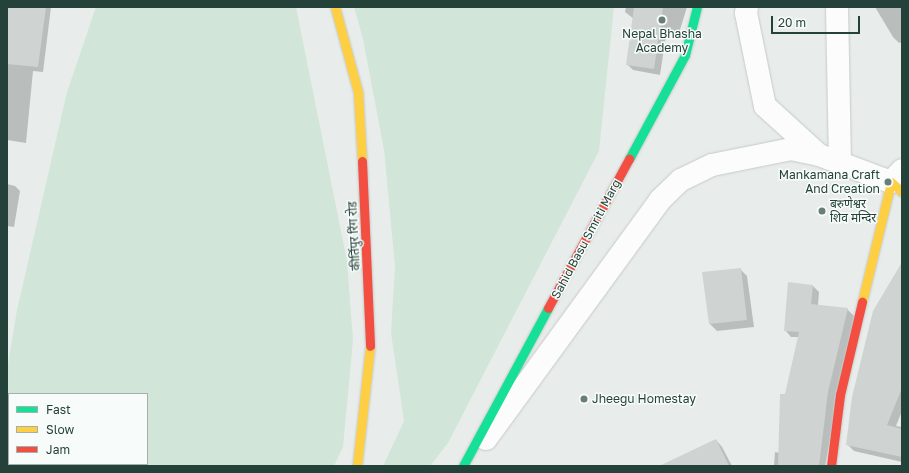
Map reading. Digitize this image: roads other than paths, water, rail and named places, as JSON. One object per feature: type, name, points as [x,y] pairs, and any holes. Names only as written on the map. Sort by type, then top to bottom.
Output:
[{"type":"street","name":"कीर्तिपुर रिंग रोड","points":[[335,7],[358,92],[371,341],[357,466]]},
{"type":"street","name":"Sahid Basu Smriti Marg","points":[[463,466],[685,55],[697,7]]},
{"type":"street","points":[[747,7],[746,13],[765,106],[819,155]]},
{"type":"street","points":[[837,7],[840,163]]},
{"type":"street","points":[[466,466],[660,200],[681,180],[712,165],[791,149],[819,155],[898,181],[840,395],[831,466]]},
{"type":"place","name":"Nepal Bhasha Academy","points":[[662,20]]},
{"type":"place","name":"Mankamana Craft And Creation","points":[[888,182]]},
{"type":"place","name":"बरुणेश्वर शिव मन्दिर","points":[[822,211]]},
{"type":"place","name":"Jheegu Homestay","points":[[584,399]]}]
